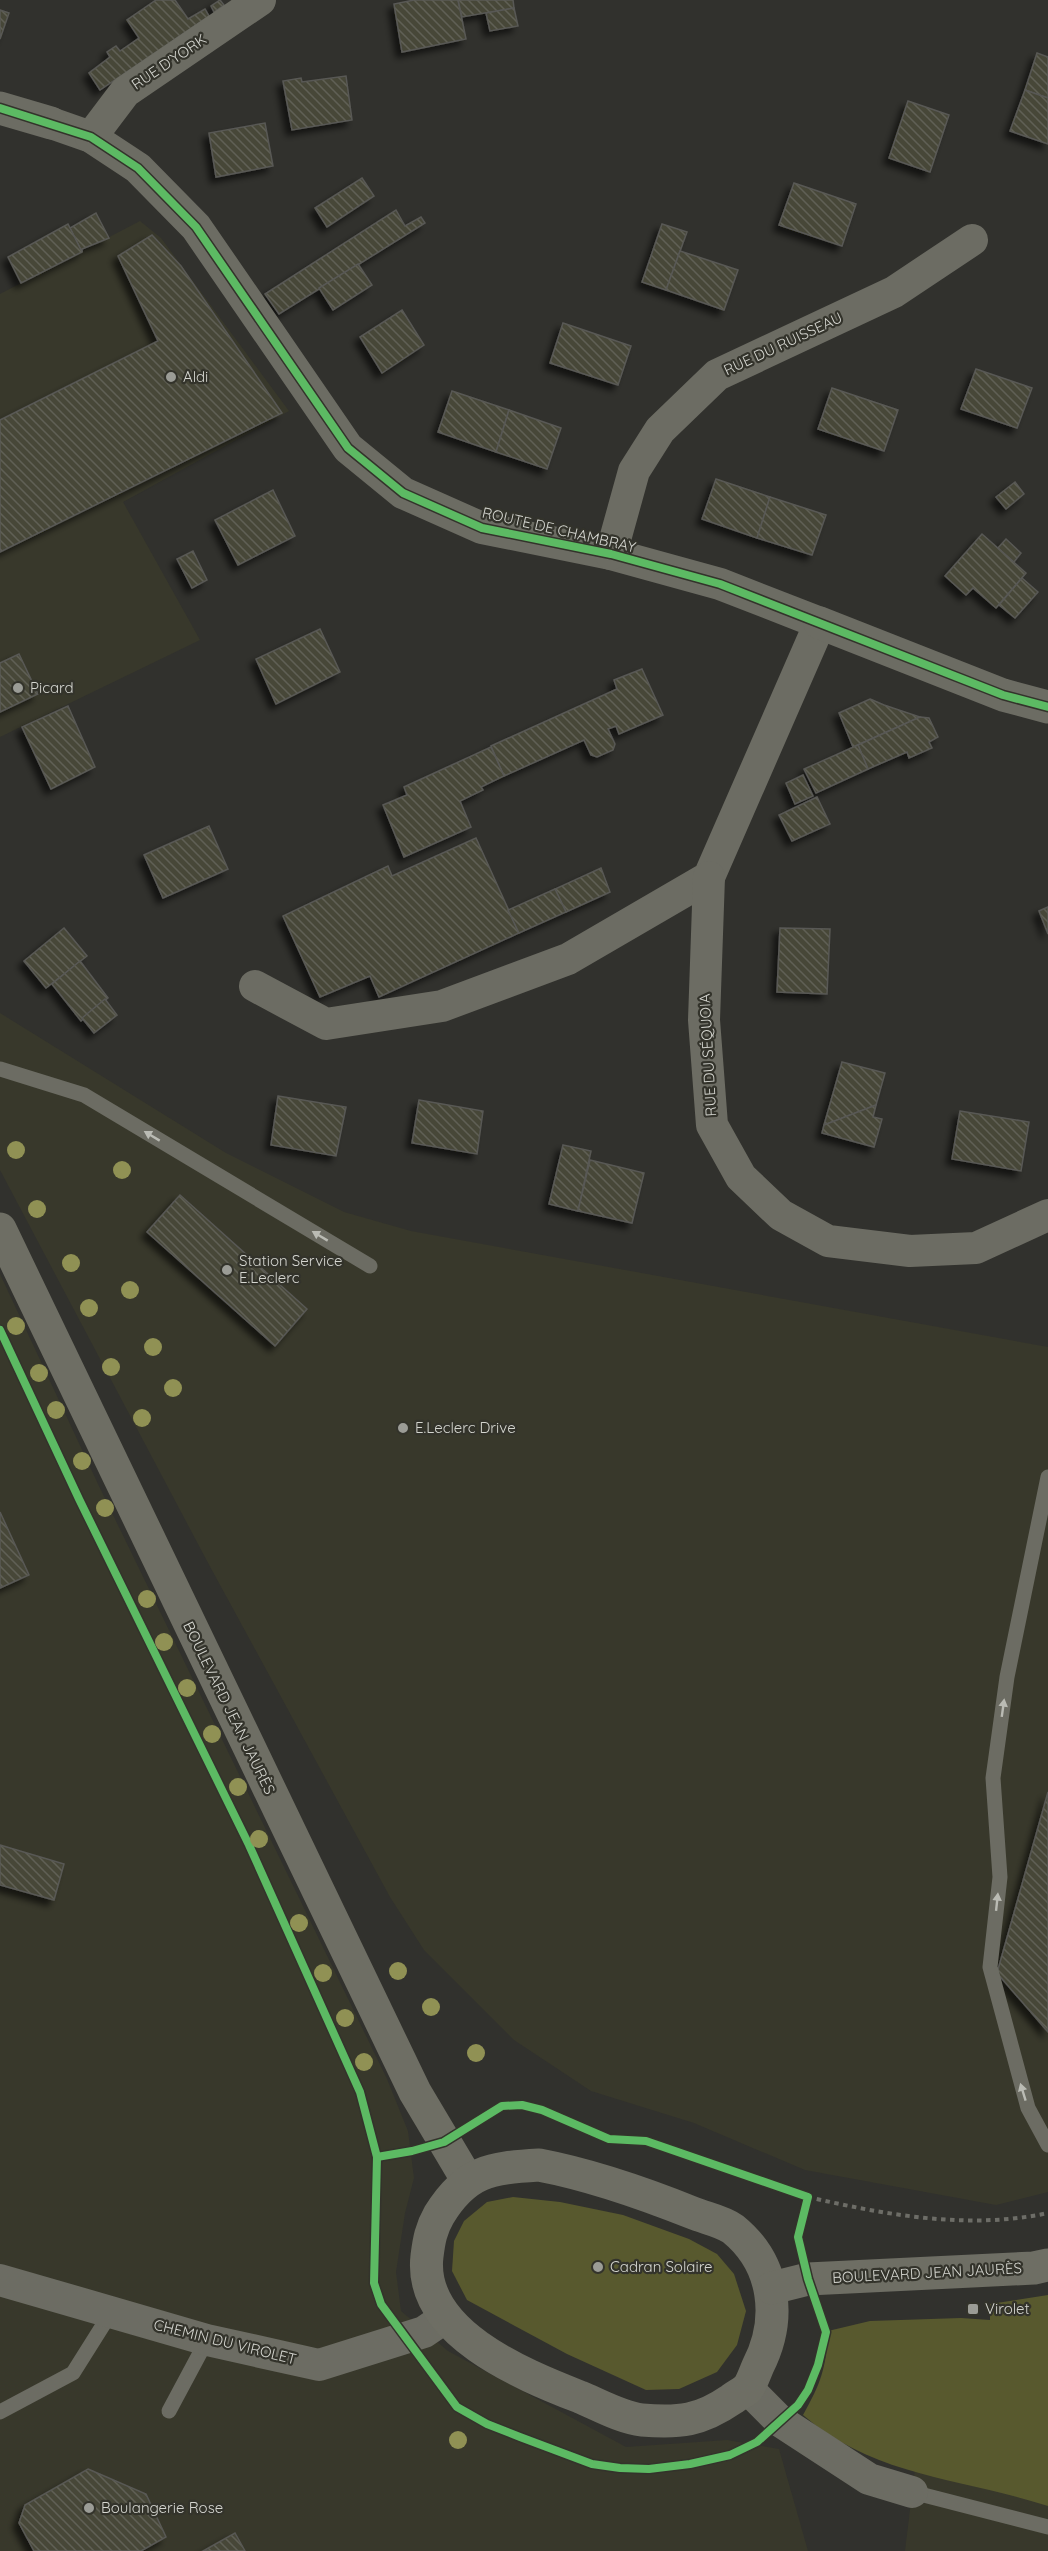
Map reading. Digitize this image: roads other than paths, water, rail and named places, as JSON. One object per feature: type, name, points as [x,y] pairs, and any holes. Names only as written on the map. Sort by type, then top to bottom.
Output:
[{"type":"main road","name":"BOULEVARD JEAN JAURÈS","points":[[0,1229],[410,2081],[468,2181]]},
{"type":"main road","points":[[539,2165],[574,2171],[650,2196],[731,2228],[762,2264],[772,2288],[773,2320],[768,2347],[747,2388],[703,2416],[675,2422],[637,2420],[564,2391],[500,2359],[460,2334],[431,2295],[425,2268],[430,2230],[450,2197],[468,2181],[489,2170],[539,2165]]},
{"type":"main road","name":"BOULEVARD JEAN JAURÈS","points":[[772,2288],[808,2279],[1034,2268],[1048,2265]]},
{"type":"street","name":"RUE D'YORK","points":[[91,137],[125,92],[260,0]]},
{"type":"street","name":"ROUTE DE CHAMBRAY","points":[[0,108],[91,137],[138,168],[196,227],[348,448],[404,493],[482,528],[611,554],[720,584],[1003,695],[1048,707]]},
{"type":"street","name":"RUE DU RUISSEAU","points":[[611,554],[634,471],[660,430],[717,375],[894,292],[972,240]]},
{"type":"street","name":"RUE DU SÉQUOIA","points":[[820,623],[709,877],[704,1020],[712,1125],[741,1177],[781,1215],[828,1241],[898,1250],[976,1248],[1048,1215]]},
{"type":"street","points":[[255,986],[326,1024],[442,1006],[568,959],[709,877]]},
{"type":"street","name":"CHEMIN DU VIROLET","points":[[0,2280],[207,2340],[319,2365],[424,2332],[446,2317]]},
{"type":"street","points":[[747,2388],[780,2421],[869,2480],[912,2492]]},
{"type":"lane","points":[[0,1069],[84,1095],[370,1266]]},
{"type":"lane","points":[[1048,1477],[1007,1677],[993,1778],[999,1877],[990,1967],[1028,2108],[1048,2145]]},
{"type":"lane","points":[[0,2412],[73,2373],[112,2311]]},
{"type":"lane","points":[[169,2411],[207,2340]]},
{"type":"lane","points":[[912,2492],[1048,2527]]},
{"type":"place","name":"Aldi","points":[[171,377]]},
{"type":"place","name":"Picard","points":[[18,688]]},
{"type":"place","name":"Station Service E.Leclerc","points":[[227,1270]]},
{"type":"place","name":"E.Leclerc Drive","points":[[403,1428]]},
{"type":"place","name":"Cadran Solaire","points":[[598,2267]]},
{"type":"place","name":"Virolet","points":[[973,2309]]},
{"type":"place","name":"Boulangerie Rose","points":[[89,2508]]}]
